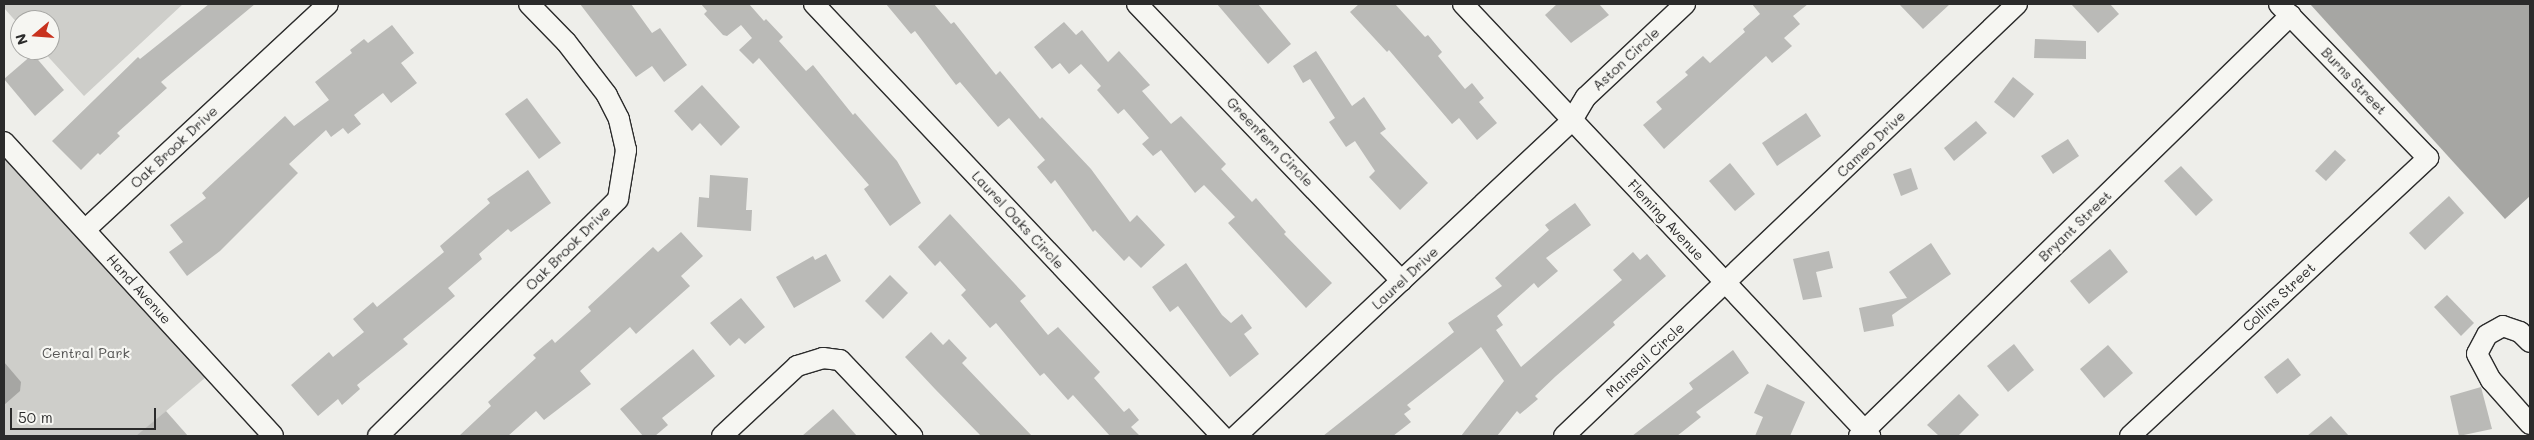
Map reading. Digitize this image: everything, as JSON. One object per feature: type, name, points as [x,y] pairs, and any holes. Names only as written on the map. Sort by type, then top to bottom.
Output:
[{"type":"street","name":"Oak Brook Drive","points":[[86,229],[328,4]]},
{"type":"street","name":"Oak Brook Drive","points":[[378,436],[618,199],[626,150],[619,119],[607,95],[566,42],[529,4]]},
{"type":"street","name":"Laurel Oaks Circle","points":[[814,4],[1222,436]]},
{"type":"street","name":"Greenfern Circle","points":[[1137,4],[1402,281]]},
{"type":"street","name":"Fleming Avenue","points":[[1463,4],[1726,283],[1865,434]]},
{"type":"street","name":"Aston Circle","points":[[1572,120],[1586,97],[1685,4]]},
{"type":"street","name":"Cameo Drive","points":[[1726,283],[2016,4]]},
{"type":"street","name":"Burns Street","points":[[2285,10],[2428,158]]},
{"type":"street","name":"Bryant Street","points":[[1865,434],[2285,10]]},
{"type":"street","name":"Laurel Drive","points":[[1236,436],[1572,120]]},
{"type":"street","name":"Hand Avenue","points":[[4,142],[86,229],[273,436]]},
{"type":"street","name":"Collins Street","points":[[2130,436],[2428,158]]},
{"type":"street","name":"Mainsail Circle","points":[[1564,436],[1726,283]]},
{"type":"street","points":[[2530,342],[2520,332],[2504,326],[2487,335],[2477,354],[2491,380],[2530,424]]},
{"type":"street","points":[[722,436],[797,366],[823,358],[840,360],[912,436]]},
{"type":"green space","points":[[4,4],[183,4],[84,96],[51,60],[60,60],[60,10],[10,10],[10,15],[4,8]]},
{"type":"green space","name":"Central Park","points":[[4,143],[213,371],[137,436],[4,436]]},
{"type":"shaded area","points":[[2310,4],[2530,4],[2530,196],[2505,219]]},
{"type":"shaded area","points":[[4,362],[21,382],[20,391],[4,405]]},
{"type":"building","points":[[209,4],[255,4],[161,82],[167,88],[117,133],[120,136],[100,155],[98,153],[81,170],[52,141],[138,57],[140,59]]},
{"type":"building","points":[[580,4],[631,4],[652,33],[660,28],[687,65],[664,82],[652,66],[636,77]]},
{"type":"building","points":[[701,4],[749,4],[764,21],[766,19],[783,37],[779,41],[806,71],[813,65],[853,115],[855,113],[897,161],[921,203],[890,226],[864,189],[869,185],[759,58],[753,64],[739,50],[752,38],[741,25],[727,36],[723,35],[704,14],[707,11]]},
{"type":"building","points":[[886,4],[934,4],[951,24],[954,22],[996,75],[1000,71],[1040,119],[1042,117],[1091,169],[1130,222],[1137,215],[1165,245],[1141,268],[1129,256],[1124,261],[1095,230],[1093,232],[1055,180],[1051,184],[1037,167],[1045,160],[1009,118],[998,127],[960,82],[956,85],[915,31],[911,34]]},
{"type":"building","points":[[1217,4],[1258,4],[1291,44],[1268,64]]},
{"type":"building","points":[[1359,4],[1395,4],[1425,37],[1428,35],[1442,52],[1438,56],[1465,89],[1472,83],[1484,98],[1479,102],[1497,123],[1477,140],[1459,118],[1452,124],[1389,50],[1387,52],[1350,12]]},
{"type":"building","points":[[1557,4],[1599,4],[1609,15],[1571,43],[1545,15]]},
{"type":"building","points":[[1752,4],[1808,4],[1793,16],[1800,24],[1784,38],[1792,46],[1772,63],[1766,56],[1664,149],[1643,125],[1662,109],[1656,102],[1688,75],[1685,72],[1703,56],[1710,63],[1745,32],[1743,29],[1760,14]]},
{"type":"building","points":[[1899,4],[1950,4],[1923,29]]},
{"type":"building","points":[[2071,4],[2110,4],[2119,14],[2098,33]]},
{"type":"building","points":[[1064,22],[1076,35],[1082,30],[1108,62],[1119,51],[1150,85],[1142,91],[1171,124],[1181,116],[1226,164],[1221,169],[1252,202],[1256,198],[1286,232],[1284,234],[1332,283],[1306,308],[1228,223],[1235,217],[1204,185],[1195,193],[1161,150],[1153,156],[1142,144],[1149,138],[1124,109],[1118,114],[1097,90],[1101,86],[1081,64],[1069,74],[1060,63],[1052,69],[1034,47]]},
{"type":"building","points":[[392,25],[414,53],[401,63],[417,83],[391,103],[383,93],[354,115],[361,124],[348,134],[343,128],[331,137],[326,130],[289,164],[298,173],[220,251],[187,276],[169,252],[183,242],[170,225],[206,198],[202,193],[285,116],[294,126],[329,100],[315,82],[352,53],[350,50],[364,39],[368,43]]},
{"type":"building","points":[[2035,39],[2086,41],[2086,59],[2034,58]]},
{"type":"building","points":[[1316,51],[1352,106],[1364,97],[1386,129],[1380,133],[1428,183],[1400,210],[1369,177],[1375,171],[1355,141],[1346,147],[1329,122],[1335,118],[1310,79],[1303,83],[1293,66]]},
{"type":"building","points":[[26,60],[38,60],[64,90],[35,116],[4,79]]},
{"type":"building","points":[[2013,77],[2034,94],[2014,118],[1994,102]]},
{"type":"building","points":[[702,85],[740,127],[721,146],[700,123],[692,131],[674,111]]},
{"type":"building","points":[[527,98],[561,143],[539,159],[505,114]]},
{"type":"building","points":[[1806,113],[1821,136],[1777,166],[1762,143]]},
{"type":"building","points":[[1976,121],[1987,133],[1954,161],[1944,148]]},
{"type":"building","points":[[2068,139],[2079,156],[2053,174],[2041,156]]},
{"type":"building","points":[[2335,150],[2346,160],[2326,181],[2315,171]]},
{"type":"building","points":[[1730,163],[1755,194],[1735,211],[1709,181]]},
{"type":"building","points":[[2181,166],[2213,200],[2196,216],[2164,181]]},
{"type":"building","points":[[1911,168],[1918,189],[1901,196],[1893,174]]},
{"type":"building","points":[[528,170],[551,203],[511,232],[508,229],[479,254],[482,259],[448,288],[455,296],[403,339],[408,344],[357,385],[360,389],[342,405],[338,399],[318,416],[291,385],[329,352],[333,357],[364,332],[353,319],[373,302],[377,307],[444,252],[440,246],[490,203],[487,199]]},
{"type":"building","points":[[710,175],[748,178],[746,210],[752,210],[751,231],[697,227],[699,197],[709,198]]},
{"type":"building","points":[[2449,196],[2464,213],[2425,250],[2409,233]]},
{"type":"building","points":[[1575,203],[1591,225],[1546,258],[1558,271],[1538,288],[1534,283],[1497,316],[1503,325],[1496,330],[1521,367],[1622,280],[1613,270],[1633,252],[1640,260],[1647,254],[1666,276],[1613,322],[1615,325],[1535,396],[1538,399],[1520,414],[1517,411],[1497,436],[1461,436],[1504,381],[1481,347],[1407,405],[1411,409],[1404,414],[1411,422],[1393,436],[1323,436],[1454,332],[1448,323],[1502,286],[1495,278],[1549,230],[1545,225]]},
{"type":"building","points":[[950,214],[1026,296],[1020,301],[1048,335],[1058,327],[1100,372],[1094,378],[1124,412],[1129,408],[1139,420],[1131,427],[1140,436],[1110,436],[1073,395],[1068,400],[1044,373],[1040,376],[996,323],[990,328],[961,295],[966,290],[940,261],[935,266],[918,247]]},
{"type":"building","points":[[681,232],[703,256],[681,276],[690,286],[636,334],[630,327],[580,371],[591,384],[544,420],[536,411],[508,436],[459,436],[491,406],[488,402],[536,358],[533,355],[552,339],[555,343],[591,311],[588,307],[653,247],[658,252]]},
{"type":"building","points":[[1931,243],[1951,274],[1892,315],[1894,326],[1864,332],[1859,308],[1907,298],[1889,272]]},
{"type":"building","points":[[2110,249],[2128,272],[2089,304],[2070,281]]},
{"type":"building","points":[[1829,251],[1833,268],[1816,272],[1822,297],[1803,300],[1793,259]]},
{"type":"building","points":[[826,254],[841,281],[794,308],[776,277],[813,256],[815,260]]},
{"type":"building","points":[[1186,263],[1222,315],[1231,323],[1242,314],[1252,328],[1244,334],[1259,354],[1230,377],[1178,306],[1170,312],[1152,287]]},
{"type":"building","points":[[890,275],[908,293],[883,319],[865,301]]},
{"type":"building","points":[[2447,295],[2474,323],[2461,336],[2434,307]]},
{"type":"building","points":[[741,298],[765,327],[745,344],[739,338],[730,346],[710,323]]},
{"type":"building","points":[[931,332],[943,345],[949,339],[967,358],[962,363],[1032,436],[981,436],[935,389],[905,357]]},
{"type":"building","points":[[2014,344],[2034,370],[2008,392],[1987,366]]},
{"type":"building","points":[[2108,345],[2133,373],[2104,398],[2080,369]]},
{"type":"building","points":[[693,349],[715,376],[662,418],[668,425],[655,436],[643,436],[620,409]]},
{"type":"building","points":[[1733,350],[1749,373],[1696,412],[1701,417],[1677,436],[1632,436],[1693,389],[1689,383]]},
{"type":"building","points":[[2288,358],[2301,375],[2277,394],[2264,377]]},
{"type":"building","points":[[1767,384],[1805,402],[1790,436],[1755,436],[1763,417],[1754,413]]},
{"type":"building","points":[[2481,387],[2492,429],[2459,436],[2450,396]]},
{"type":"building","points":[[1959,394],[1979,415],[1958,436],[1939,436],[1927,425]]},
{"type":"building","points":[[833,409],[857,436],[802,436]]},
{"type":"building","points":[[166,411],[188,436],[136,436]]},
{"type":"building","points":[[2331,416],[2349,436],[2307,436]]}]
